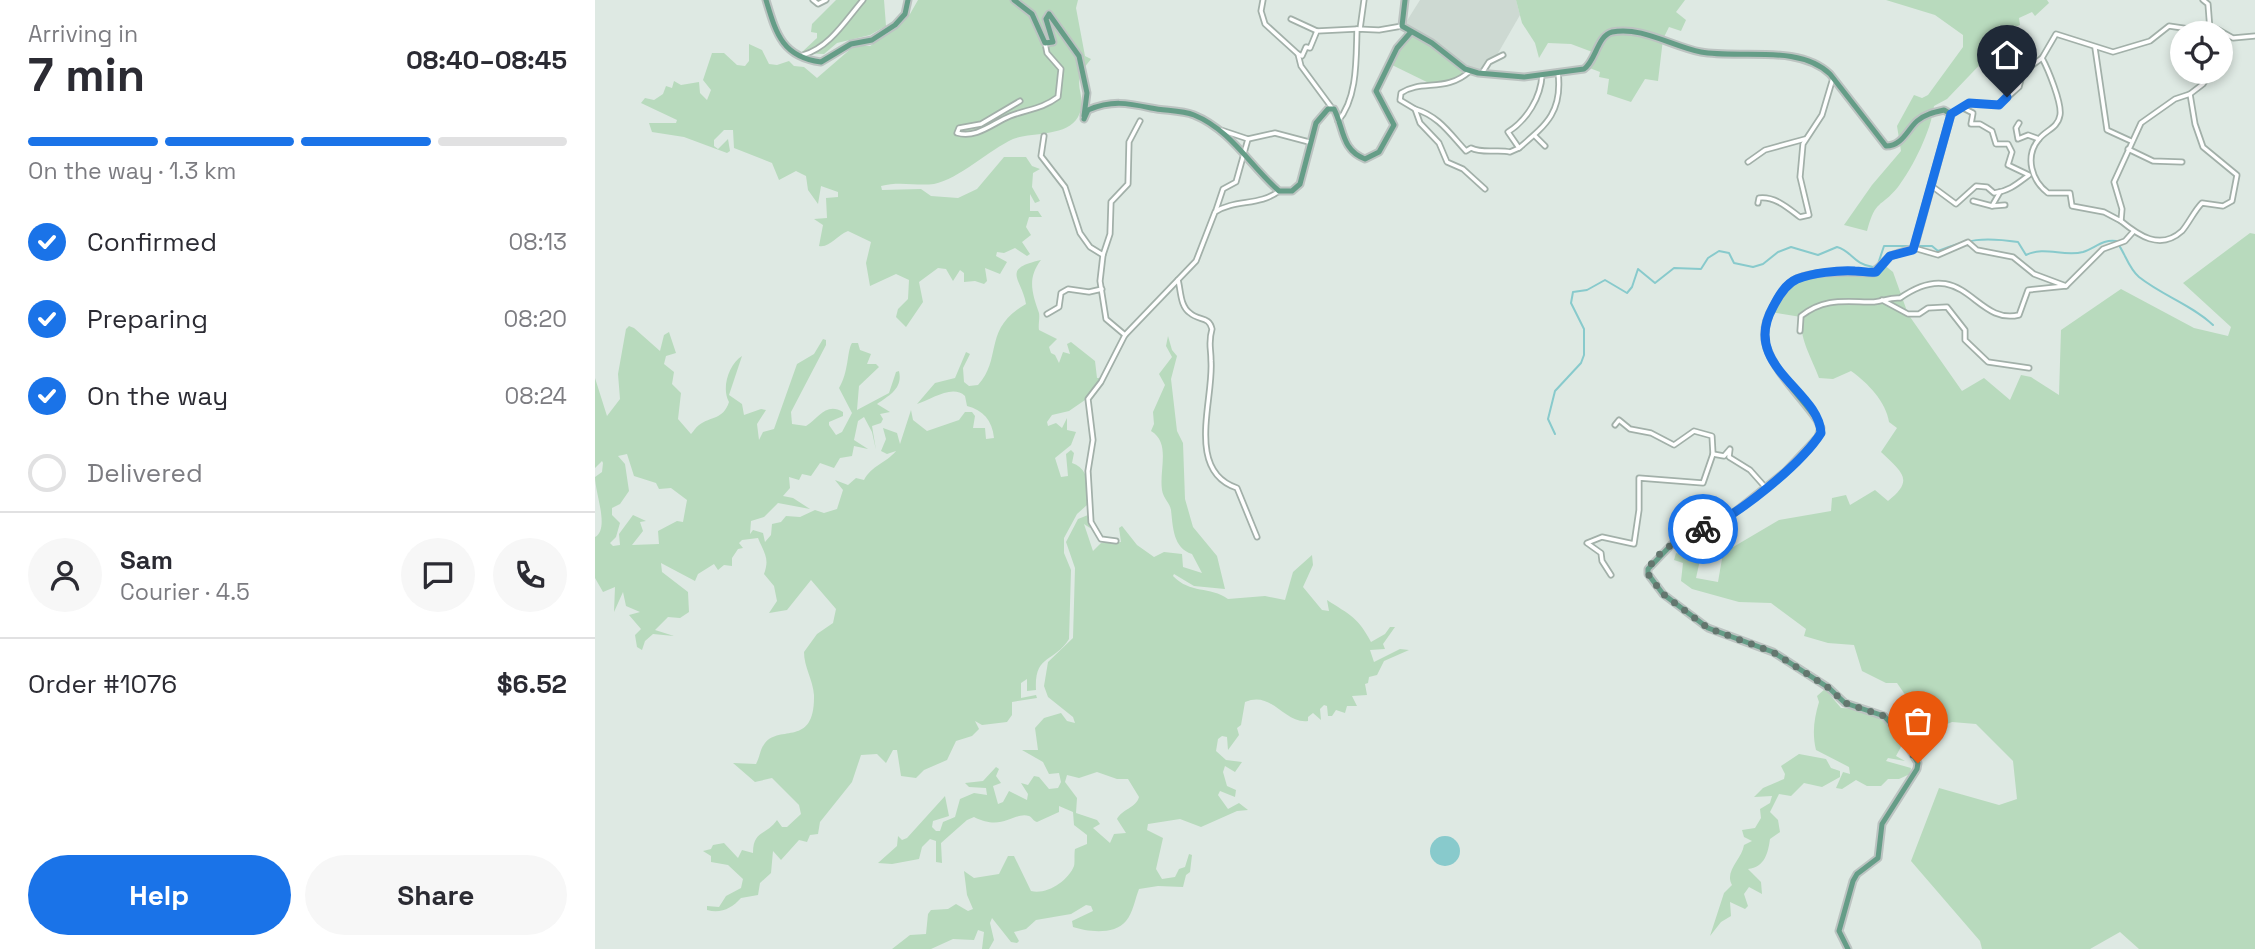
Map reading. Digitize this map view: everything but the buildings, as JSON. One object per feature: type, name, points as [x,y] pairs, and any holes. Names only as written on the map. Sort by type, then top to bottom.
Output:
[{"type":"main road","points":[[766,0],[782,41],[798,57],[823,62],[851,44],[872,40],[902,18],[908,0]]},
{"type":"main road","points":[[1014,0],[1032,14],[1045,43],[1053,42],[1046,19],[1049,14],[1079,56],[1087,93],[1083,106],[1084,119],[1088,110],[1103,104],[1126,102],[1192,115],[1216,128],[1244,152],[1279,191],[1292,191],[1300,184],[1316,123],[1332,108],[1342,136],[1351,150],[1365,159],[1379,152],[1394,125],[1376,91],[1397,48],[1411,32]]},
{"type":"main road","points":[[1405,0],[1402,26],[1470,71],[1508,76],[1542,75],[1587,68],[1604,38],[1617,32],[1669,40],[1700,52],[1777,53],[1821,67],[1833,78],[1886,145],[1898,143],[1928,114],[1944,110],[1951,114],[1914,248],[1890,256],[1873,273],[1847,271],[1800,278],[1788,285],[1766,324],[1766,345],[1783,375],[1817,420],[1821,433],[1766,488],[1725,520],[1674,542],[1651,564],[1648,574],[1663,594],[1708,628],[1773,652],[1829,688],[1845,703],[1884,716],[1899,732],[1918,763],[1882,824],[1878,858],[1857,874],[1853,881],[1839,931],[1848,949]]},
{"type":"street","points":[[813,0],[818,4],[826,0]]},
{"type":"street","points":[[798,57],[820,49],[847,22],[863,0]]},
{"type":"street","points":[[1263,0],[1261,11],[1265,24],[1298,54],[1301,66],[1332,108]]},
{"type":"street","points":[[1338,121],[1349,100],[1364,0]]},
{"type":"street","points":[[2203,0],[2208,4],[2209,21]]},
{"type":"street","points":[[1291,19],[1317,31],[1379,30],[1402,26]]},
{"type":"street","points":[[1951,114],[1974,103],[1999,105],[2019,87],[2023,72],[2042,58],[2056,34],[2109,52],[2150,41],[2170,26]]},
{"type":"street","points":[[1298,54],[1301,56],[1306,47],[1310,48],[1317,31]]},
{"type":"street","points":[[2233,38],[2255,36]]},
{"type":"street","points":[[1020,101],[981,124],[959,128],[957,133],[972,134],[987,129],[1011,116],[1040,110],[1058,97],[1061,69],[1047,53],[1045,43]]},
{"type":"street","points":[[2095,48],[2107,130],[2131,141]]},
{"type":"street","points":[[1482,73],[1489,62],[1503,55]]},
{"type":"street","points":[[2031,174],[2030,165],[2039,139],[2055,126],[2060,111],[2042,58]]},
{"type":"street","points":[[1470,71],[1447,85],[1403,91],[1400,100],[1428,114],[1449,130],[1466,151],[1471,148],[1489,152],[1502,149],[1510,152],[1519,148],[1545,127],[1554,111],[1560,89],[1558,72]]},
{"type":"street","points":[[1519,148],[1509,132],[1518,126],[1540,96],[1542,75]]},
{"type":"street","points":[[1758,202],[1759,198],[1766,197],[1788,205],[1800,217],[1809,215],[1800,177],[1805,139],[1822,115],[1833,78]]},
{"type":"street","points":[[2120,221],[2122,209],[2114,182],[2143,120],[2204,84]]},
{"type":"street","points":[[1962,108],[1973,113],[1971,124],[1980,124],[1992,131],[1996,144],[2008,144],[2012,152],[2008,165],[2031,174],[2048,193],[2070,193],[2072,206],[2104,212],[2144,239],[2171,238],[2183,230],[2202,203],[2223,206],[2235,195],[2237,175],[2209,153],[2199,141],[2190,94]]},
{"type":"street","points":[[1415,109],[1420,123],[1439,144],[1447,162],[1464,169],[1485,189]]},
{"type":"street","points":[[1125,335],[1107,319],[1100,273],[1110,234],[1109,209],[1111,202],[1128,184],[1129,142],[1140,121]]},
{"type":"street","points":[[2019,123],[2016,128],[2018,139],[2028,135],[2039,139]]},
{"type":"street","points":[[1216,128],[1248,139],[1275,133],[1309,142]]},
{"type":"street","points":[[1044,136],[1041,156],[1065,187],[1080,233],[1090,247],[1103,255]]},
{"type":"street","points":[[1535,136],[1545,146]]},
{"type":"street","points":[[1116,541],[1101,539],[1091,522],[1088,471],[1093,440],[1087,405],[1125,335],[1199,256],[1223,189],[1236,182],[1248,139]]},
{"type":"street","points":[[1748,162],[1765,150],[1805,139]]},
{"type":"street","points":[[2128,149],[2153,161],[2182,162]]},
{"type":"street","points":[[1933,187],[1956,204],[1976,186],[1987,187],[1994,193],[2000,192],[2009,190],[2031,174]]},
{"type":"street","points":[[1215,212],[1240,203],[1269,199],[1279,191]]},
{"type":"street","points":[[1992,206],[2000,192]]},
{"type":"street","points":[[1973,201],[1992,206],[2005,205]]},
{"type":"street","points":[[1800,331],[1801,317],[1816,305],[1840,299],[1878,302],[1882,299],[1900,298],[1914,288],[1934,282],[1961,288],[1979,304],[2014,316],[2023,311],[2028,290],[2066,286],[2103,250],[2133,232]]},
{"type":"street","points":[[1914,248],[1938,255],[1968,242],[1977,250],[2013,257],[2034,274],[2066,286]]},
{"type":"street","points":[[1178,280],[1182,303],[1187,310],[1206,319],[1212,330],[1207,343],[1212,361],[1205,408],[1209,457],[1219,479],[1237,488],[1257,537]]},
{"type":"street","points":[[1047,314],[1059,307],[1064,290],[1073,288],[1089,292],[1102,289]]},
{"type":"street","points":[[1882,299],[1908,314],[1920,314],[1928,308],[1947,307],[1965,330],[1965,340],[1983,360],[2029,368]]},
{"type":"street","points":[[1612,575],[1602,561],[1601,553],[1587,543],[1602,537],[1634,544],[1639,510],[1639,478],[1703,483],[1713,454],[1712,436],[1699,431],[1684,435],[1674,445],[1651,433],[1630,429],[1625,422],[1619,420],[1615,425]]},
{"type":"street","points":[[1713,454],[1724,456],[1730,449],[1729,457],[1750,470],[1766,488]]},
{"type":"shaded area","points":[[1420,0],[1516,0],[1520,15],[1486,74],[1465,69],[1403,27]]},
{"type":"green space","points":[[836,0],[884,0],[886,26],[870,35],[837,43],[824,54],[801,53],[817,38],[817,33],[811,32],[812,24]]},
{"type":"green space","points":[[918,0],[1078,0],[1076,8],[1085,56],[1091,59],[1080,77],[1081,111],[1066,128],[1013,139],[944,181],[934,184],[881,186],[882,190],[921,189],[931,196],[958,198],[977,189],[1004,157],[1026,157],[1032,166],[1040,169],[1033,173],[1032,187],[1040,201],[1035,203],[1030,194],[1030,211],[1038,211],[1042,217],[1029,217],[1026,227],[1031,235],[1022,242],[1030,254],[1027,256],[1015,248],[1004,253],[997,252],[996,256],[1007,262],[1000,274],[985,268],[987,281],[984,284],[964,282],[964,273],[960,270],[953,281],[946,269],[938,268],[919,282],[923,302],[906,327],[896,317],[898,309],[908,299],[909,280],[896,274],[870,286],[866,263],[871,242],[848,231],[827,245],[819,246],[823,225],[814,219],[827,218],[826,198],[838,197],[838,192],[821,186],[818,204],[808,190],[806,176],[796,171],[779,180],[772,163],[734,148],[733,130],[724,130],[714,140],[714,146],[718,149],[728,139],[730,151],[727,153],[684,137],[652,132],[649,123],[676,123],[677,120],[641,103],[645,98],[654,100],[663,94],[666,86],[672,88],[674,81],[681,85],[699,82],[700,93],[707,100],[711,90],[703,80],[712,53],[724,53],[737,65],[745,66],[749,61],[749,44],[762,50],[769,64],[777,65],[789,61],[794,66],[804,67],[817,78],[854,46],[870,46],[882,38],[910,14]]},
{"type":"green space","points":[[1516,0],[1685,0],[1676,12],[1686,20],[1681,31],[1669,27],[1663,39],[1658,81],[1645,79],[1631,102],[1607,94],[1609,79],[1599,77],[1600,72],[1587,67],[1595,53],[1571,44],[1548,43],[1539,58],[1535,43],[1522,23]]},
{"type":"green space","points":[[1886,0],[2047,0],[2049,3],[2035,16],[2032,12],[2019,18],[2020,25],[1986,38],[1991,53],[1947,99],[1934,106],[1925,137],[1910,169],[1892,194],[1876,208],[1867,231],[1844,225],[1872,185],[1901,151],[1897,126],[1914,95],[1922,98],[1928,95],[1963,47],[1963,35],[1935,15]]},
{"type":"green space","points":[[1411,32],[1470,71],[1462,77],[1435,86],[1392,65]]},
{"type":"green space","points":[[2250,233],[2255,234],[2255,949],[2139,949],[2120,932],[2090,949],[1982,949],[1980,941],[1911,861],[1939,788],[1999,805],[2017,799],[2013,761],[1976,724],[1952,722],[1929,731],[1908,733],[1894,714],[1906,696],[1897,683],[1886,683],[1862,671],[1854,645],[1828,643],[1804,636],[1806,629],[1771,603],[1739,602],[1692,589],[1681,581],[1683,563],[1674,560],[1676,553],[1700,560],[1696,578],[1718,582],[1723,553],[1779,520],[1831,511],[1832,498],[1846,495],[1850,505],[1875,490],[1888,501],[1901,487],[1903,476],[1881,452],[1897,428],[1889,422],[1875,393],[1851,371],[1833,379],[1819,378],[1804,341],[1801,317],[1770,312],[1792,281],[1838,272],[1868,273],[1883,264],[1893,272],[1908,314],[1962,391],[1984,378],[2010,400],[2021,375],[2031,377],[2059,395],[2061,330],[2121,289],[2194,328],[2228,336],[2231,327],[2183,283]]},
{"type":"green space","points":[[1041,260],[1034,273],[1032,286],[1039,313],[1039,330],[1057,339],[1049,347],[1051,353],[1059,363],[1063,352],[1070,354],[1067,344],[1071,342],[1095,361],[1097,378],[1101,378],[1085,400],[1069,411],[1052,415],[1047,422],[1048,426],[1056,423],[1062,428],[1067,418],[1067,430],[1076,432],[1071,445],[1055,458],[1061,477],[1068,476],[1066,454],[1071,450],[1074,453],[1072,463],[1085,475],[1089,493],[1087,505],[1077,514],[1064,538],[1064,553],[1071,570],[1069,639],[1038,670],[1036,690],[1027,691],[1027,679],[1021,683],[1021,698],[1036,695],[1037,698],[1012,702],[1012,715],[1007,722],[982,725],[975,721],[979,729],[972,736],[956,741],[947,760],[924,770],[916,778],[901,776],[897,750],[893,750],[886,763],[877,754],[861,755],[852,782],[820,822],[818,834],[810,835],[807,842],[799,840],[781,860],[773,851],[771,873],[760,883],[758,895],[741,898],[722,911],[707,910],[707,906],[719,907],[726,896],[741,888],[743,879],[728,865],[711,862],[711,856],[703,851],[724,843],[738,858],[742,850],[753,853],[755,840],[777,820],[782,827],[787,827],[801,814],[799,805],[772,778],[755,782],[733,763],[756,764],[763,745],[771,738],[795,732],[809,722],[813,712],[814,695],[804,652],[817,634],[833,623],[836,609],[811,580],[787,610],[769,613],[777,601],[774,586],[764,574],[764,552],[758,538],[742,540],[739,543],[743,548],[738,549],[732,558],[732,566],[724,565],[718,570],[714,564],[698,574],[695,581],[661,563],[662,572],[688,592],[689,612],[680,618],[668,617],[655,630],[674,636],[653,634],[645,641],[642,650],[637,647],[635,635],[641,629],[629,615],[640,612],[626,606],[623,592],[614,612],[615,587],[603,592],[595,578],[595,537],[599,533],[602,519],[595,477],[602,472],[603,463],[602,461],[595,468],[595,378],[607,416],[620,399],[618,374],[626,329],[629,326],[634,328],[660,351],[664,335],[669,332],[676,353],[666,356],[664,364],[674,372],[672,384],[681,393],[678,419],[691,434],[703,422],[720,415],[726,408],[729,402],[726,383],[733,365],[742,356],[729,395],[742,404],[744,415],[766,410],[757,424],[759,440],[763,432],[774,429],[797,364],[814,354],[823,339],[826,340],[826,345],[791,412],[792,424],[806,426],[823,412],[837,409],[843,412],[843,416],[829,422],[829,425],[836,435],[842,432],[852,413],[839,388],[845,375],[852,343],[858,343],[860,350],[871,354],[867,364],[876,364],[879,367],[859,386],[857,410],[889,393],[896,372],[899,371],[897,387],[877,404],[890,412],[880,414],[883,419],[881,423],[872,426],[876,450],[872,432],[864,417],[858,421],[854,440],[868,449],[854,446],[852,456],[840,458],[834,468],[820,463],[811,476],[802,474],[799,480],[789,477],[790,488],[783,496],[793,498],[810,509],[778,503],[764,517],[751,521],[750,534],[753,530],[763,533],[765,542],[771,535],[772,524],[781,522],[786,516],[800,517],[815,510],[824,513],[837,509],[843,490],[835,480],[848,485],[856,478],[864,480],[892,455],[896,451],[887,454],[881,451],[886,439],[883,428],[897,433],[900,444],[911,410],[913,420],[927,431],[959,420],[965,412],[972,412],[975,416],[973,428],[985,428],[986,439],[994,438],[986,417],[967,406],[965,396],[960,393],[948,392],[917,404],[935,383],[955,378],[966,352],[970,354],[963,368],[964,382],[969,386],[978,385],[990,364],[1003,323],[1026,304],[1017,271],[1028,263]],"holes":[[[627,454],[634,476],[656,483],[659,489],[671,488],[687,500],[683,522],[677,521],[658,531],[659,544],[632,545],[643,531],[640,522],[646,521],[633,515],[619,534],[620,545],[613,546],[610,543],[616,537],[620,523],[612,515],[612,508],[620,504],[629,491],[625,464],[618,456]]]},
{"type":"green space","points":[[1168,336],[1177,356],[1171,379],[1177,431],[1183,443],[1185,499],[1193,527],[1217,556],[1225,589],[1194,586],[1174,574],[1173,576],[1193,588],[1214,592],[1228,599],[1265,596],[1285,600],[1293,572],[1312,555],[1313,565],[1303,587],[1322,610],[1329,611],[1327,600],[1342,609],[1353,617],[1371,642],[1385,634],[1390,627],[1395,627],[1383,644],[1385,649],[1370,650],[1374,662],[1400,649],[1409,650],[1384,661],[1377,675],[1369,677],[1368,683],[1365,684],[1367,695],[1352,696],[1357,706],[1347,706],[1345,713],[1336,710],[1332,716],[1328,716],[1327,706],[1324,705],[1320,709],[1321,720],[1313,713],[1308,717],[1308,721],[1300,721],[1263,700],[1245,702],[1241,725],[1237,728],[1239,735],[1228,750],[1227,737],[1222,736],[1218,739],[1216,751],[1226,760],[1242,762],[1235,772],[1225,766],[1223,772],[1227,786],[1236,790],[1235,797],[1220,791],[1218,795],[1228,809],[1239,803],[1248,810],[1237,811],[1201,827],[1180,819],[1148,824],[1147,830],[1163,838],[1156,869],[1162,879],[1175,877],[1179,869],[1185,867],[1189,854],[1192,855],[1190,872],[1186,875],[1183,887],[1158,886],[1139,889],[1126,921],[1115,929],[1101,931],[1073,927],[1072,921],[1093,911],[1091,906],[1086,905],[1071,914],[1036,920],[1026,929],[1014,932],[1019,941],[1017,943],[1011,942],[992,918],[990,923],[994,940],[989,949],[982,949],[984,932],[978,930],[974,940],[953,939],[931,949],[892,949],[910,935],[926,934],[928,914],[931,910],[948,909],[956,904],[968,911],[973,909],[967,895],[964,871],[974,878],[999,874],[1008,856],[1014,856],[1031,891],[1044,891],[1067,877],[1074,866],[1075,849],[1087,844],[1087,835],[1074,825],[1073,812],[1059,806],[1059,812],[1037,822],[1024,815],[1000,822],[974,817],[967,820],[941,843],[942,863],[936,862],[936,841],[930,839],[922,847],[919,859],[892,864],[878,863],[897,846],[898,836],[902,840],[907,838],[945,796],[949,816],[933,821],[932,827],[936,831],[940,831],[943,822],[955,817],[960,799],[974,793],[987,795],[986,788],[969,787],[965,783],[983,781],[996,767],[999,769],[996,776],[1001,783],[993,786],[998,804],[1003,802],[1009,791],[1027,800],[1028,794],[1021,783],[1028,785],[1034,776],[1039,777],[1049,789],[1058,788],[1061,782],[1059,773],[1049,774],[1043,762],[1022,750],[1038,750],[1035,728],[1044,718],[1061,713],[1067,721],[1075,723],[1073,717],[1048,697],[1044,686],[1048,662],[1073,638],[1075,568],[1066,542],[1078,519],[1088,515],[1090,528],[1084,524],[1093,551],[1101,543],[1121,542],[1119,528],[1122,526],[1137,545],[1154,557],[1164,552],[1182,554],[1183,567],[1202,573],[1192,554],[1181,547],[1175,536],[1170,507],[1162,490],[1161,442],[1151,431],[1154,424],[1153,412],[1165,385],[1159,374],[1172,357],[1166,346]],"holes":[[[1097,772],[1117,779],[1128,779],[1139,797],[1135,804],[1117,819],[1126,833],[1114,834],[1110,843],[1093,828],[1100,824],[1097,820],[1076,813],[1077,798],[1065,782],[1067,775],[1079,778]]]},
{"type":"green space","points":[[1825,689],[1841,708],[1869,713],[1891,728],[1902,745],[1896,756],[1905,761],[1888,758],[1886,761],[1911,768],[1910,774],[1899,779],[1888,779],[1881,786],[1867,786],[1856,780],[1842,789],[1836,788],[1843,772],[1850,774],[1849,767],[1816,750],[1814,738],[1819,702],[1817,696]]},
{"type":"green space","points":[[1799,754],[1826,759],[1831,768],[1840,771],[1840,777],[1822,787],[1804,783],[1791,796],[1779,794],[1770,812],[1778,820],[1780,832],[1770,839],[1762,862],[1748,869],[1761,882],[1762,894],[1749,887],[1744,894],[1748,906],[1745,909],[1730,902],[1731,916],[1721,922],[1710,936],[1724,893],[1732,885],[1732,870],[1744,845],[1752,841],[1744,837],[1742,830],[1755,828],[1761,818],[1760,809],[1770,803],[1772,796],[1754,797],[1763,788],[1784,779],[1781,766]]},
{"type":"water","points":[[1445,836],[1456,840],[1460,851],[1456,862],[1445,866],[1434,862],[1430,851],[1434,840]]},
{"type":"waterway","points":[[1919,246],[1932,246],[1938,251],[1976,240],[2006,240],[2018,242],[2026,255],[2040,251],[2083,252],[2107,241],[2116,241],[2139,277],[2213,325]]},
{"type":"waterway","points":[[1555,434],[1548,419],[1555,391],[1581,363],[1584,355],[1584,329],[1571,303],[1573,292],[1587,290],[1605,280],[1627,293],[1638,269],[1655,283],[1674,268],[1701,269],[1708,258],[1719,251],[1729,253],[1734,263],[1753,267],[1791,247],[1818,255],[1837,247],[1861,263],[1873,267],[1878,264],[1884,246],[1909,246]]},
{"type":"way so far","points":[[1703,529],[1674,542],[1651,564],[1648,574],[1663,594],[1708,628],[1773,652],[1829,688],[1845,703],[1884,716],[1899,732],[1918,763]]},
{"type":"route","points":[[1703,529],[1725,520],[1758,495],[1785,472],[1821,433],[1817,420],[1783,375],[1766,345],[1766,324],[1780,295],[1792,281],[1800,278],[1847,271],[1873,273],[1890,256],[1913,250],[1933,187],[1951,114],[1969,103],[1999,105],[2007,97]]}]
